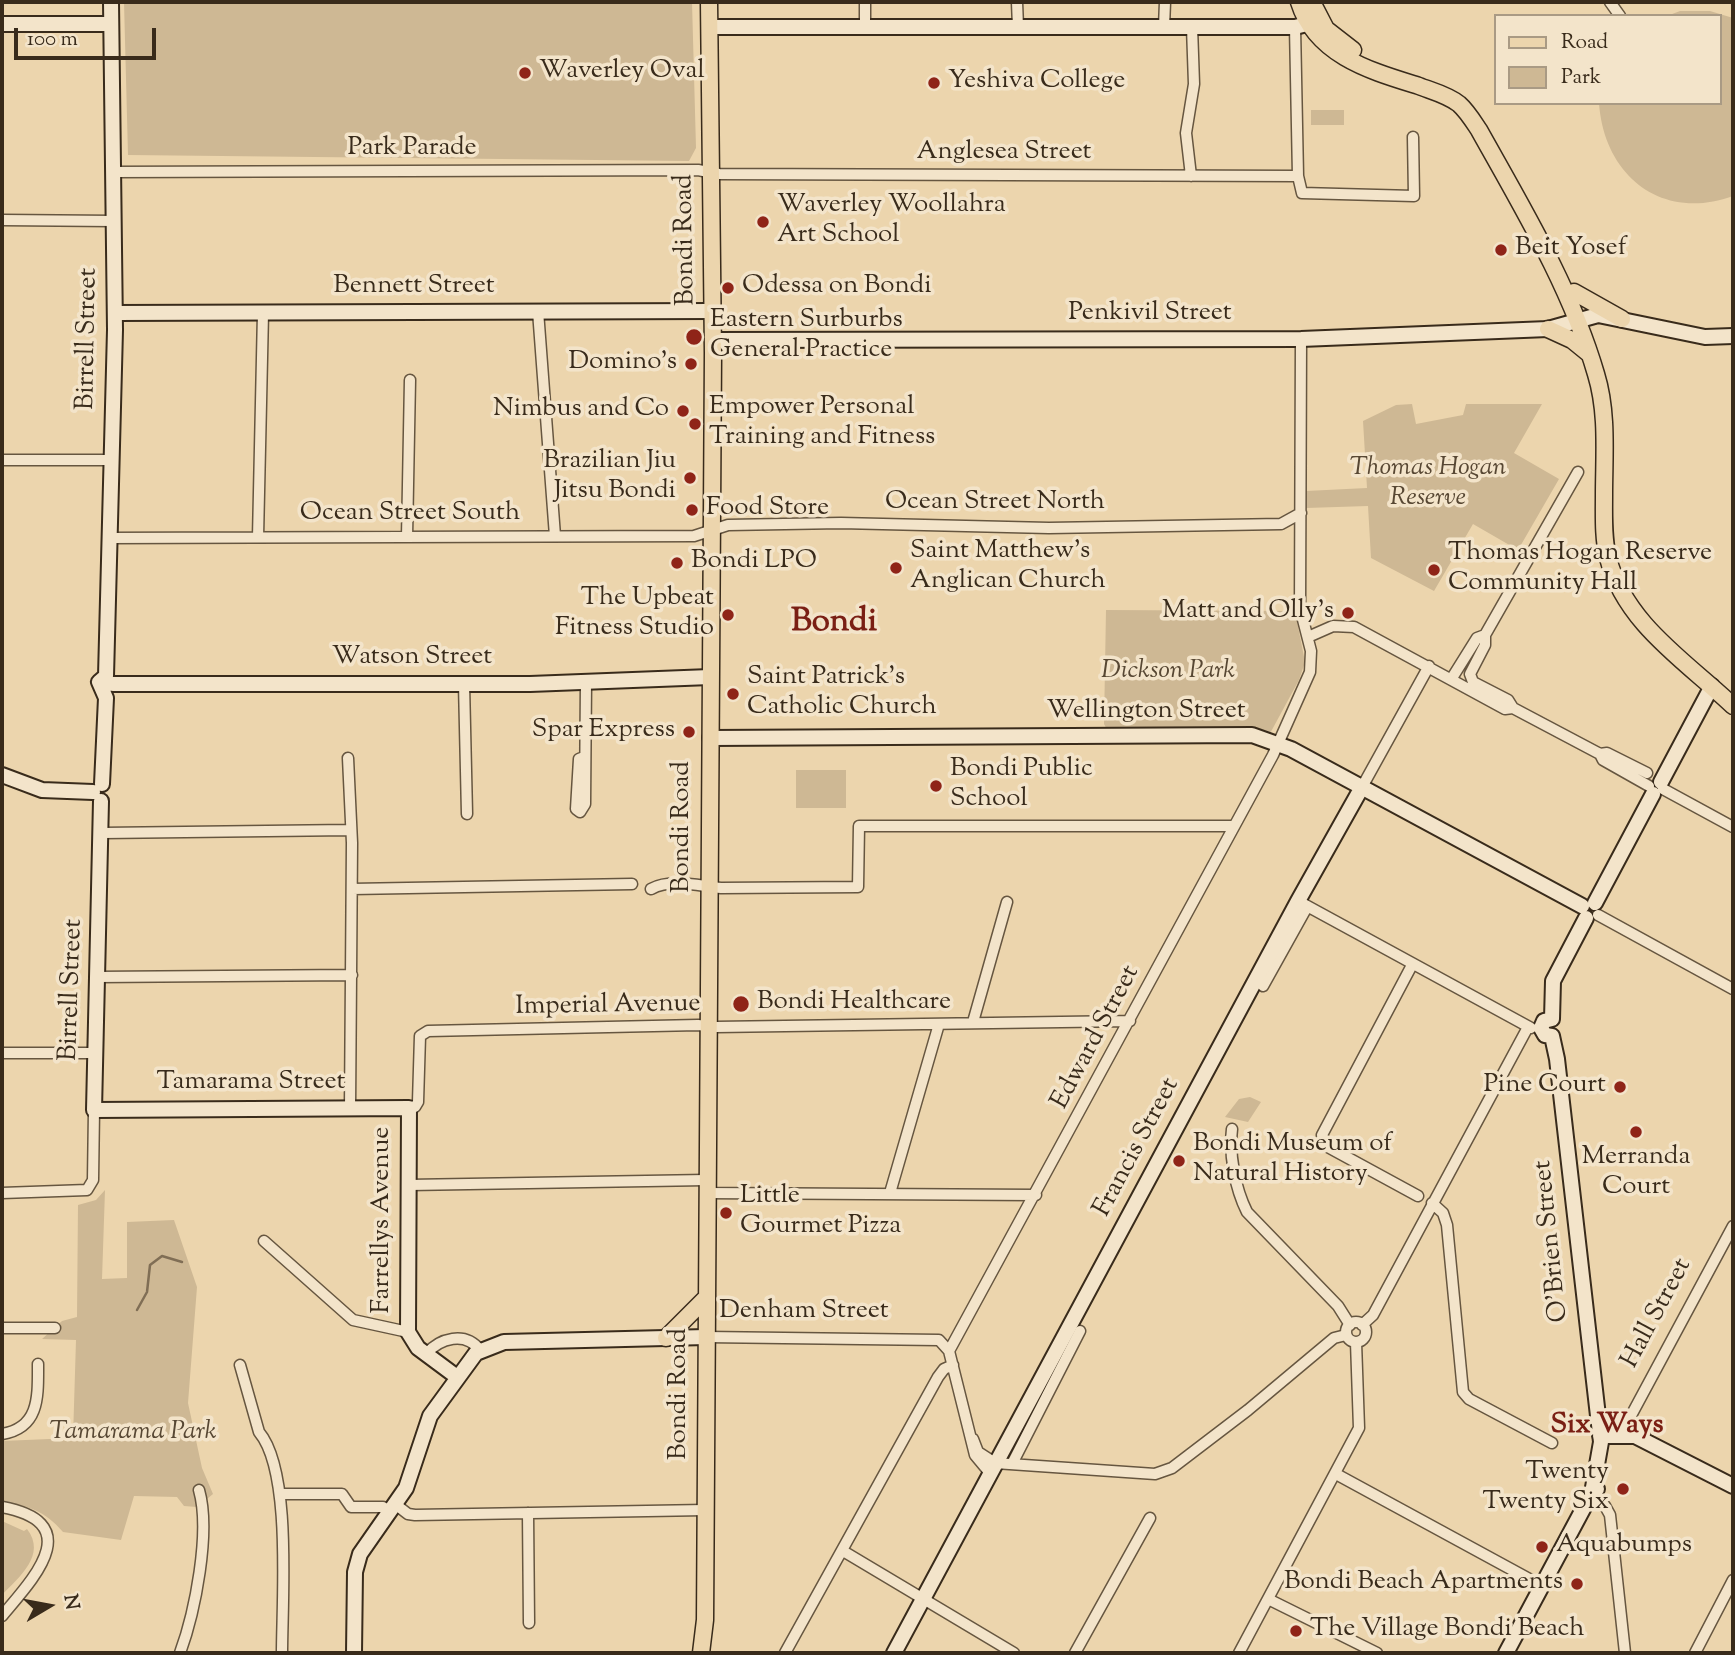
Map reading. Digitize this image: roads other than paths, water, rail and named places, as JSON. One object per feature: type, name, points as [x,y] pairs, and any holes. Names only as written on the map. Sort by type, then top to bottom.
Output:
[{"type":"main road","name":"Bondi Road","points":[[701,1653],[705,1620],[713,340],[709,2]]},
{"type":"main road","points":[[1299,2],[1309,24],[1332,48],[1364,68],[1452,99],[1466,111],[1581,320],[1611,398],[1613,518],[1617,559],[1637,600],[1697,663],[1712,685],[1733,706]]},
{"type":"main road","points":[[1309,24],[1312,2]]},
{"type":"main road","points":[[1309,24],[1332,34],[1360,54],[1452,88],[1472,104],[1495,139],[1574,292],[1603,399],[1604,530],[1616,580],[1626,600],[1646,625],[1689,670],[1712,685]]},
{"type":"main road","points":[[1574,292],[1622,319]]},
{"type":"main road","points":[[1548,328],[1572,340],[1590,354]]},
{"type":"main road","points":[[666,1338],[707,1297]]},
{"type":"street","name":"Birrell Street","points":[[2,1193],[83,1191],[93,1180],[103,833],[99,792],[108,683],[115,313],[111,2]]},
{"type":"street","points":[[865,2],[865,27]]},
{"type":"street","points":[[1017,2],[1018,27]]},
{"type":"street","points":[[1164,27],[1165,2]]},
{"type":"street","points":[[2,24],[111,24]]},
{"type":"street","points":[[709,27],[1192,27],[1309,24],[1298,176],[1300,190],[1306,195],[1413,196],[1413,137]]},
{"type":"street","points":[[1191,176],[1186,133],[1194,84],[1192,27]]},
{"type":"street","name":"Park Parade","points":[[114,172],[698,170],[711,173]]},
{"type":"street","name":"Anglesea Street","points":[[711,173],[1298,176]]},
{"type":"street","points":[[2,220],[114,221]]},
{"type":"street","name":"Bennett Street","points":[[115,313],[713,311]]},
{"type":"street","points":[[538,312],[555,536]]},
{"type":"street","points":[[258,537],[263,313]]},
{"type":"street","name":"Penkivil Street","points":[[713,340],[1301,339],[1548,328],[1598,315],[1705,337],[1733,336]]},
{"type":"street","name":"Edward Street","points":[[949,1351],[1130,1021],[1309,679],[1312,660],[1300,608],[1301,339]]},
{"type":"street","points":[[407,537],[410,380]]},
{"type":"street","points":[[2,460],[111,460]]},
{"type":"street","points":[[1578,472],[1485,635],[1485,645],[1470,678],[1508,700],[1513,708],[1600,754],[1603,760],[1733,827]]},
{"type":"street","name":"Ocean Street North","points":[[711,530],[728,525],[841,523],[1040,528],[1281,524],[1301,513]]},
{"type":"street","points":[[1281,524],[1301,536]]},
{"type":"street","name":"Ocean Street South","points":[[109,538],[694,536],[711,530]]},
{"type":"street","points":[[1308,637],[1333,626],[1354,627],[1505,709],[1513,708]]},
{"type":"street","points":[[1452,678],[1476,638],[1485,635]]},
{"type":"street","name":"Francis Street","points":[[894,1653],[1429,666]]},
{"type":"street","name":"Watson Street","points":[[108,683],[464,684],[710,677]]},
{"type":"street","points":[[584,757],[586,681]]},
{"type":"street","points":[[464,684],[467,814]]},
{"type":"street","points":[[1590,910],[1654,785],[1712,685]]},
{"type":"street","name":"Wellington Street","points":[[709,738],[1020,738],[1233,733],[1277,743],[1733,989]]},
{"type":"street","points":[[348,758],[352,889],[350,1108]]},
{"type":"street","points":[[2,775],[42,790],[99,792]]},
{"type":"street","points":[[651,889],[664,885],[858,887],[859,826],[1233,826]]},
{"type":"street","points":[[103,833],[349,830]]},
{"type":"street","points":[[352,889],[632,884]]},
{"type":"street","points":[[973,1022],[1007,902]]},
{"type":"street","points":[[949,1351],[973,1439],[978,1452],[993,1468],[1012,1464],[1155,1474],[1172,1468],[1248,1410],[1334,1338],[1362,1325],[1373,1315],[1433,1203],[1540,1031],[1302,904]]},
{"type":"street","name":"Francis Street","points":[[1263,986],[1302,904]]},
{"type":"street","name":"O'Brien Street","points":[[1590,910],[1553,981],[1552,1019],[1558,1029],[1540,1031],[1557,1059],[1598,1418],[1600,1438],[1591,1494]]},
{"type":"street","points":[[1412,965],[1322,1135],[1328,1147],[1418,1196]]},
{"type":"street","points":[[97,977],[352,975]]},
{"type":"street","name":"Imperial Avenue","points":[[409,1108],[415,1107],[418,1102],[419,1040],[425,1032],[1130,1021]]},
{"type":"street","points":[[890,1193],[939,1024]]},
{"type":"street","points":[[2,1053],[96,1053]]},
{"type":"street","name":"Tamarama Street","points":[[94,1110],[409,1108]]},
{"type":"street","name":"Farrellys Avenue","points":[[408,1332],[409,1108]]},
{"type":"street","points":[[1232,1129],[1231,1146],[1239,1196],[1247,1212],[1338,1306],[1356,1342],[1361,1421],[1336,1474],[1239,1653]]},
{"type":"street","points":[[409,1185],[706,1187],[1036,1195]]},
{"type":"street","points":[[1433,1203],[1443,1213],[1447,1225],[1463,1392],[1469,1399],[1552,1443]]},
{"type":"street","name":"Hall Street","points":[[1626,1425],[1733,1226]]},
{"type":"street","points":[[264,1241],[354,1320],[408,1332],[411,1341],[457,1377]]},
{"type":"street","points":[[1356,1342],[1365,1336],[1362,1325]]},
{"type":"street","points":[[2,1328],[55,1328]]},
{"type":"street","points":[[1012,1464],[1080,1331]]},
{"type":"street","name":"Denham Street","points":[[480,1350],[505,1342],[666,1338],[930,1338],[944,1343],[949,1351]]},
{"type":"street","points":[[354,1653],[356,1563],[371,1533],[392,1507],[413,1473],[426,1423],[457,1377],[480,1350],[468,1340],[453,1339],[437,1343],[426,1354]]},
{"type":"street","points":[[2,1434],[15,1432],[33,1416],[37,1405],[38,1364]]},
{"type":"street","points":[[240,1365],[259,1432],[266,1440],[282,1494],[282,1653]]},
{"type":"street","points":[[785,1653],[941,1372],[953,1365]]},
{"type":"street","points":[[1598,1418],[1626,1425],[1663,1445],[1665,1449]]},
{"type":"street","points":[[1600,1438],[1635,1436],[1733,1486]]},
{"type":"street","points":[[1336,1474],[1542,1586]]},
{"type":"street","points":[[180,1653],[191,1623],[197,1590],[204,1518],[199,1490]]},
{"type":"street","points":[[282,1494],[342,1494],[351,1507],[392,1507],[415,1516],[705,1510]]},
{"type":"street","points":[[1506,1653],[1591,1494],[1605,1506],[1610,1515],[1625,1653]]},
{"type":"street","points":[[2,1507],[29,1516],[44,1533],[46,1559],[2,1616]]},
{"type":"street","points":[[528,1513],[529,1623]]},
{"type":"street","points":[[1075,1653],[1150,1518]]},
{"type":"street","points":[[843,1551],[1014,1653]]},
{"type":"street","points":[[1695,1653],[1733,1580]]},
{"type":"street","points":[[1268,1599],[1377,1653]]},
{"type":"waterway","points":[[137,1310],[147,1292],[150,1265],[162,1256],[182,1262]]},
{"type":"place","name":"Waverley Oval","points":[[525,73]]},
{"type":"place","name":"Yeshiva College","points":[[934,83]]},
{"type":"place","name":"Waverley Woollahra Art School","points":[[763,222]]},
{"type":"place","name":"Beit Yosef","points":[[1501,250]]},
{"type":"place","name":"Odessa on Bondi","points":[[728,288]]},
{"type":"place","name":"Eastern Surburbs General Practice","points":[[694,337]]},
{"type":"place","name":"Domino's","points":[[691,364]]},
{"type":"place","name":"Nimbus and Co","points":[[683,411]]},
{"type":"place","name":"Empower Personal Training and Fitness","points":[[695,424]]},
{"type":"place","name":"Brazilian Jiu Jitsu Bondi","points":[[690,478]]},
{"type":"place","name":"Food Store","points":[[692,510]]},
{"type":"place","name":"Bondi LPO","points":[[677,563]]},
{"type":"place","name":"Saint Matthew's Anglican Church","points":[[896,568]]},
{"type":"place","name":"Thomas Hogan Reserve Community Hall","points":[[1434,570]]},
{"type":"place","name":"Matt and Olly's","points":[[1348,613]]},
{"type":"place","name":"The Upbeat Fitness Studio","points":[[728,615]]},
{"type":"place","name":"Saint Patrick's Catholic Church","points":[[733,694]]},
{"type":"place","name":"Spar Express","points":[[689,732]]},
{"type":"place","name":"Bondi Public School","points":[[936,786]]},
{"type":"place","name":"Bondi Healthcare","points":[[741,1004]]},
{"type":"place","name":"Pine Court","points":[[1620,1087]]},
{"type":"place","name":"Merranda Court","points":[[1636,1132]]},
{"type":"place","name":"Bondi Museum of Natural History","points":[[1179,1161]]},
{"type":"place","name":"Little Gourmet Pizza","points":[[726,1213]]},
{"type":"place","name":"Twenty Twenty Six","points":[[1623,1489]]},
{"type":"place","name":"Aquabumps","points":[[1542,1547]]},
{"type":"place","name":"Bondi Beach Apartments","points":[[1577,1584]]},
{"type":"place","name":"The Village Bondi Beach","points":[[1296,1631]]},
{"type":"district","name":"Bondi","points":[[834,624]]},
{"type":"district","name":"Six Ways","points":[[1607,1427]]},
{"type":"park label","name":"Thomas Hogan Reserve","points":[[1428,485]]},
{"type":"park label","name":"Dickson Park","points":[[1168,673]]},
{"type":"park label","name":"Tamarama Park","points":[[133,1434]]}]
